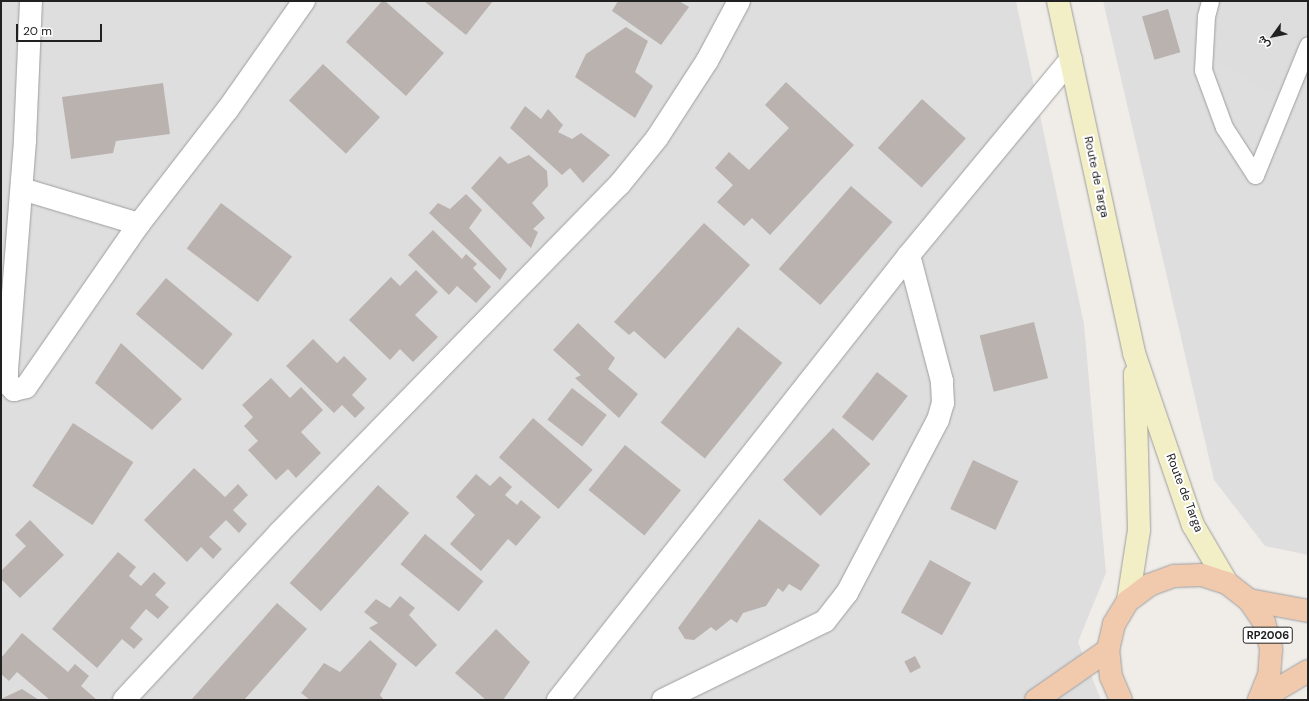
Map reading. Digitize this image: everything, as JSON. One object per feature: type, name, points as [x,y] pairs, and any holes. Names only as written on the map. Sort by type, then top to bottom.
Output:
[{"type":"main road","name":"Route de Targa","points":[[1058,1],[1134,353],[1193,525],[1227,583]]},
{"type":"main road","name":"Route de Targa","points":[[1128,602],[1139,530],[1134,353]]},
{"type":"main road","name":"RP2006","points":[[1122,700],[1111,677],[1108,650],[1114,624],[1128,602],[1149,585],[1174,576],[1202,575],[1227,583],[1249,600],[1264,622],[1271,649],[1269,676],[1259,700]]},
{"type":"main road","points":[[1249,600],[1308,611]]},
{"type":"main road","points":[[1036,700],[1108,650]]},
{"type":"main road","points":[[1259,700],[1308,671]]},
{"type":"street","points":[[31,1],[22,189],[7,372],[7,383],[14,390],[26,387],[139,224],[228,109],[304,1]]},
{"type":"street","points":[[124,700],[279,533],[619,185],[657,138],[707,61],[739,1]]},
{"type":"street","points":[[558,700],[909,255],[1071,59]]},
{"type":"street","points":[[22,189],[139,224]]},
{"type":"street","points":[[663,700],[825,621],[847,593],[938,420],[943,403],[942,381],[909,255]]},
{"type":"lane","points":[[1210,1],[1206,16],[1203,70],[1224,127],[1254,175],[1308,45]]},
{"type":"shaded area","points":[[1,1],[1016,1],[1084,324],[1106,573],[1078,642],[1101,700],[1,700]]},
{"type":"shaded area","points":[[1103,1],[1308,1],[1308,555],[1265,546],[1214,480]]},
{"type":"shaded area","points":[[1225,1],[1308,1],[1308,77],[1291,106],[1195,47]]},
{"type":"building","points":[[382,1],[385,1],[444,53],[406,96],[346,42]]},
{"type":"building","points":[[424,1],[493,1],[466,35]]},
{"type":"building","points":[[618,1],[679,1],[689,7],[661,45],[612,11]]},
{"type":"building","points":[[1168,9],[1180,52],[1154,60],[1142,16]]},
{"type":"building","points":[[626,27],[648,41],[635,72],[653,86],[635,118],[575,77],[586,54]]},
{"type":"building","points":[[323,64],[380,117],[346,154],[289,101]]},
{"type":"building","points":[[786,82],[854,145],[770,235],[752,218],[744,226],[717,202],[733,185],[715,168],[729,152],[749,170],[789,128],[765,105]]},
{"type":"building","points":[[163,83],[170,134],[116,141],[113,153],[71,159],[62,97]]},
{"type":"building","points":[[922,99],[966,138],[922,188],[878,148]]},
{"type":"building","points":[[525,106],[541,119],[548,109],[563,125],[558,132],[572,139],[581,133],[610,155],[583,183],[570,168],[562,175],[510,128]]},
{"type":"building","points":[[529,155],[547,171],[548,186],[532,203],[545,218],[533,229],[538,232],[531,248],[471,188],[500,156],[508,164]]},
{"type":"building","points":[[851,186],[893,222],[820,305],[779,269]]},
{"type":"building","points":[[466,194],[482,210],[469,228],[507,269],[500,280],[429,213],[438,203],[450,209]]},
{"type":"building","points":[[221,203],[292,257],[258,302],[187,249]]},
{"type":"building","points":[[704,223],[750,265],[665,359],[634,331],[629,335],[614,322]]},
{"type":"building","points":[[433,230],[462,259],[466,254],[477,264],[473,268],[491,287],[476,303],[457,286],[449,295],[408,255]]},
{"type":"building","points":[[416,270],[438,292],[415,315],[438,337],[413,362],[400,349],[390,360],[349,320],[391,277],[400,286]]},
{"type":"building","points":[[166,278],[233,334],[202,370],[136,314]]},
{"type":"building","points":[[1034,322],[1048,378],[994,392],[980,336]]},
{"type":"building","points":[[578,323],[615,358],[608,369],[638,394],[619,418],[575,378],[581,375],[553,350]]},
{"type":"building","points":[[738,327],[782,363],[705,458],[661,423]]},
{"type":"building","points":[[313,339],[337,363],[344,356],[367,379],[352,395],[365,408],[355,418],[342,405],[334,413],[286,366]]},
{"type":"building","points":[[121,343],[182,399],[152,430],[95,383]]},
{"type":"building","points":[[877,372],[908,396],[873,441],[842,417]]},
{"type":"building","points":[[271,378],[290,398],[301,387],[323,410],[301,432],[321,453],[296,478],[288,469],[276,480],[248,450],[258,441],[244,426],[253,417],[242,405]]},
{"type":"building","points":[[572,388],[607,415],[582,447],[547,420]]},
{"type":"building","points":[[533,418],[593,470],[559,509],[499,457]]},
{"type":"building","points":[[73,423],[133,462],[93,525],[32,486]]},
{"type":"building","points":[[833,428],[870,464],[820,516],[783,480]]},
{"type":"building","points":[[625,445],[681,490],[644,535],[588,490]]},
{"type":"building","points":[[973,460],[1018,481],[995,530],[950,509]]},
{"type":"building","points":[[194,468],[225,497],[238,484],[248,495],[233,510],[247,524],[239,533],[226,520],[209,537],[222,549],[213,559],[201,547],[187,562],[144,520]]},
{"type":"building","points":[[476,474],[490,486],[500,476],[512,487],[505,495],[517,505],[521,500],[541,517],[516,546],[508,539],[481,571],[450,544],[475,515],[456,497]]},
{"type":"building","points":[[378,485],[409,513],[321,611],[290,583]]},
{"type":"building","points":[[759,519],[820,565],[801,591],[789,584],[783,592],[778,588],[766,606],[743,613],[737,623],[731,619],[716,631],[711,627],[694,640],[685,639],[678,628]]},
{"type":"building","points":[[30,520],[64,555],[20,598],[1,579],[1,571],[26,546],[15,535]]},
{"type":"building","points":[[425,534],[483,581],[459,612],[400,564]]},
{"type":"building","points":[[118,552],[136,567],[129,576],[141,586],[154,572],[166,583],[155,595],[169,607],[158,619],[146,609],[130,628],[143,639],[134,649],[122,639],[97,668],[52,629]]},
{"type":"building","points":[[930,560],[971,583],[942,635],[901,612]]},
{"type":"building","points":[[400,596],[415,608],[409,615],[437,645],[416,667],[369,628],[378,623],[364,612],[376,599],[390,608]]},
{"type":"building","points":[[277,603],[307,629],[244,700],[191,700]]},
{"type":"building","points":[[496,629],[530,662],[503,700],[486,700],[455,673]]},
{"type":"building","points":[[22,633],[68,672],[75,664],[89,676],[81,686],[97,700],[50,700],[17,672],[9,681],[1,674],[1,658]]},
{"type":"building","points":[[370,640],[397,664],[380,695],[384,700],[310,700],[301,693],[324,663],[340,672]]},
{"type":"building","points":[[915,656],[921,668],[910,673],[904,661]]},
{"type":"building","points":[[22,689],[39,700],[1,700],[1,699]]}]
